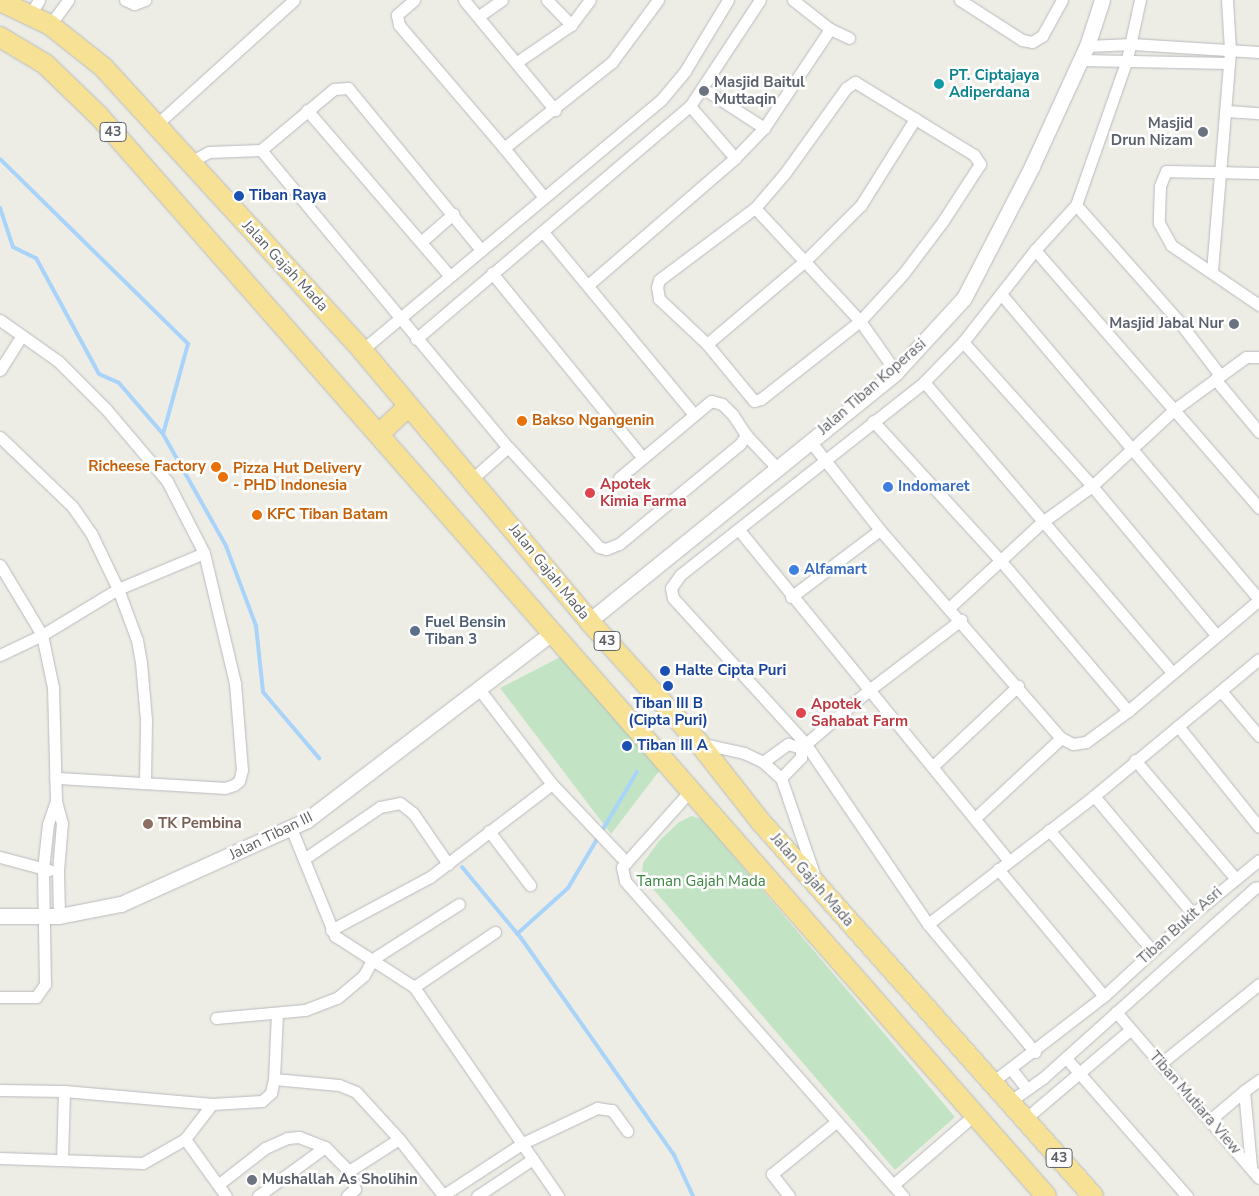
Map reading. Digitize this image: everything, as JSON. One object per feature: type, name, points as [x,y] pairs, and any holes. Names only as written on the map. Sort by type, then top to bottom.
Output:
[{"type":"highway","name":"Jalan Gajah Mada","points":[[0,1],[35,7],[50,25],[103,66],[362,350],[590,622],[699,744],[761,822],[991,1083],[1094,1196]]},
{"type":"highway","name":"Jalan Gajah Mada","points":[[0,37],[45,64],[99,116],[690,791],[738,843],[973,1116],[1046,1196]]},
{"type":"highway","points":[[379,434],[409,406]]},
{"type":"highway","points":[[738,843],[761,822]]},
{"type":"street","points":[[50,25],[68,0]]},
{"type":"street","points":[[125,0],[134,4],[145,0]]},
{"type":"street","points":[[414,0],[397,16],[399,25],[504,148],[542,196]]},
{"type":"street","points":[[464,0],[555,110]]},
{"type":"street","points":[[479,16],[502,0]]},
{"type":"street","points":[[548,0],[571,25]]},
{"type":"street","points":[[517,62],[571,25],[590,0]]},
{"type":"street","points":[[504,148],[555,110],[612,62],[658,0]]},
{"type":"street","points":[[362,350],[542,196],[670,91],[728,0]]},
{"type":"street","points":[[416,339],[690,106],[704,89],[760,0]]},
{"type":"street","points":[[792,0],[830,29],[849,38]]},
{"type":"street","points":[[960,0],[1022,40],[1032,42],[1042,36],[1062,0]]},
{"type":"street","name":"Jalan Tiban Koperasi","points":[[590,622],[896,372],[964,298],[982,268],[1081,60],[1102,0]]},
{"type":"street","points":[[1035,1052],[928,924],[803,746],[671,592],[680,575],[924,382],[963,342],[1035,250],[1076,205],[1132,44],[1140,0]]},
{"type":"street","points":[[1212,271],[1219,171],[1227,112],[1230,50],[1227,0]]},
{"type":"street","points":[[156,124],[288,2]]},
{"type":"street","points":[[588,285],[736,158],[764,128],[830,29]]},
{"type":"street","points":[[1087,46],[1132,44],[1259,52]]},
{"type":"street","points":[[1081,60],[1127,59],[1229,62]]},
{"type":"street","points":[[851,84],[861,84],[974,155],[980,164],[944,221],[903,274],[860,321],[758,401],[754,401],[707,344],[659,300],[656,287],[659,280],[756,208],[851,84]]},
{"type":"street","points":[[190,162],[209,152],[261,150],[334,89],[348,88],[481,250]]},
{"type":"street","points":[[704,89],[764,128]]},
{"type":"street","points":[[690,106],[736,158]]},
{"type":"street","points":[[307,110],[450,276]]},
{"type":"street","points":[[1227,112],[1259,113]]},
{"type":"street","points":[[707,344],[805,261],[870,194],[915,119]]},
{"type":"street","points":[[261,150],[416,339],[592,542],[606,549],[619,544],[740,444],[746,435]]},
{"type":"street","points":[[1259,173],[1170,170],[1163,174],[1160,186],[1159,223],[1166,240],[1259,305]]},
{"type":"street","points":[[1076,205],[1176,320],[1259,432]]},
{"type":"street","points":[[756,208],[860,321],[896,372]]},
{"type":"street","points":[[422,242],[453,214]]},
{"type":"street","points":[[543,232],[693,413]]},
{"type":"street","points":[[1035,250],[1176,409],[1259,508]]},
{"type":"street","points":[[492,273],[642,457]]},
{"type":"street","points":[[810,441],[880,530],[950,607],[1061,738],[1073,744],[1086,742],[1128,711],[1259,600],[1132,447],[1001,294]]},
{"type":"street","points":[[0,320],[58,361],[139,446],[166,481],[204,552],[235,683],[242,775],[239,781],[225,788],[55,778]]},
{"type":"street","points":[[0,370],[22,335]]},
{"type":"street","points":[[963,342],[1092,486],[1216,635]]},
{"type":"street","points":[[950,607],[1041,523],[1092,486],[1132,447],[1176,409],[1246,358],[1259,357]]},
{"type":"street","points":[[924,382],[1041,523],[1172,672]]},
{"type":"street","points":[[619,478],[693,413],[715,401],[733,415],[746,435],[777,468]]},
{"type":"street","points":[[874,421],[1000,560],[1128,711]]},
{"type":"street","points":[[0,437],[72,506],[91,533],[118,589],[137,640],[141,662],[146,720],[145,782]]},
{"type":"street","points":[[472,479],[508,447]]},
{"type":"street","points":[[739,530],[792,598],[933,766],[1008,860]]},
{"type":"street","points":[[792,598],[880,530]]},
{"type":"street","points":[[0,655],[42,635],[118,589],[204,552]]},
{"type":"street","points":[[0,565],[42,635],[55,704],[56,801],[62,823],[58,871],[59,916]]},
{"type":"street","points":[[781,778],[801,757],[803,746],[869,690],[961,620]]},
{"type":"street","name":"Jalan Tiban III","points":[[0,916],[59,916],[90,912],[129,902],[291,828],[321,810],[400,751],[552,633]]},
{"type":"street","points":[[928,924],[1008,860],[1094,796],[1135,760],[1259,659]]},
{"type":"street","points":[[933,766],[1018,686]]},
{"type":"street","points":[[479,689],[552,784],[626,862]]},
{"type":"street","points":[[1221,691],[1259,736]]},
{"type":"street","points":[[1178,726],[1259,827]]},
{"type":"street","points":[[975,818],[1061,738]]},
{"type":"street","points":[[699,744],[732,748],[763,762],[781,778],[819,888]]},
{"type":"street","points":[[763,762],[788,744],[803,746]]},
{"type":"street","points":[[1135,760],[1235,878]]},
{"type":"street","points":[[331,930],[412,888],[448,864],[552,784]]},
{"type":"street","points":[[690,791],[626,862],[621,872],[625,882],[903,1196]]},
{"type":"street","points":[[1094,796],[1193,914]]},
{"type":"street","points":[[0,997],[24,999],[41,995],[45,984],[43,869],[48,824],[56,801]]},
{"type":"street","points":[[304,859],[380,807],[400,803],[413,813],[448,864]]},
{"type":"street","points":[[291,828],[335,936],[414,987],[558,1196]]},
{"type":"street","points":[[1049,830],[1152,950]]},
{"type":"street","points":[[489,831],[530,885]]},
{"type":"street","points":[[0,857],[43,869],[58,871]]},
{"type":"street","name":"Tiban Bukit Asri","points":[[991,1083],[1012,1070],[1104,996],[1193,914],[1259,860]]},
{"type":"street","points":[[998,869],[1104,996]]},
{"type":"street","points":[[1009,1102],[1066,1058],[1257,887]]},
{"type":"street","points":[[216,1018],[306,1010],[337,998],[364,975],[372,959],[459,904]]},
{"type":"street","points":[[414,987],[495,932]]},
{"type":"street","points":[[1160,1064],[1259,984]]},
{"type":"street","name":"Tiban Mutiara View","points":[[1116,1012],[1160,1064],[1211,1119],[1259,1178]]},
{"type":"street","points":[[0,1090],[64,1091],[212,1104],[262,1101],[271,1093],[274,1079],[277,1014]]},
{"type":"street","points":[[1025,1120],[1081,1074],[1130,1030]]},
{"type":"street","points":[[1066,1058],[1187,1196]]},
{"type":"street","points":[[1012,1070],[1027,1089]]},
{"type":"street","points":[[274,1079],[350,1088],[369,1103],[443,1196],[523,1143],[601,1107],[612,1110],[627,1131]]},
{"type":"street","points":[[1211,1119],[1259,1080]]},
{"type":"street","points":[[62,1160],[64,1091]]},
{"type":"street","points":[[1244,1091],[1251,1168]]},
{"type":"street","points":[[0,1158],[143,1163],[185,1139],[212,1104]]},
{"type":"street","points":[[893,1185],[973,1116]]},
{"type":"street","points":[[789,1196],[772,1174],[836,1122]]},
{"type":"street","points":[[219,1184],[265,1148],[287,1138],[300,1137],[325,1147],[349,1171],[355,1189],[347,1196]]},
{"type":"street","points":[[185,1139],[226,1196]]},
{"type":"street","points":[[349,1171],[399,1139]]},
{"type":"street","points":[[258,1196],[325,1147]]},
{"type":"street","points":[[477,1196],[532,1159]]},
{"type":"green space","points":[[564,655],[660,770],[611,834],[500,688]]},
{"type":"green space","name":"Taman Gajah Mada","points":[[691,816],[702,819],[955,1117],[895,1170],[642,876],[643,863],[659,841],[678,823]]},
{"type":"waterway","points":[[0,159],[188,344],[163,434]]},
{"type":"waterway","points":[[0,208],[13,247],[36,258],[99,374],[119,383],[163,434],[226,546],[256,626],[263,692],[319,758]]},
{"type":"waterway","points":[[517,934],[568,888],[637,772]]},
{"type":"waterway","points":[[462,867],[521,938],[674,1155],[693,1196]]},
{"type":"place","name":"PT. Ciptajaya Adiperdana","points":[[939,84]]},
{"type":"place","name":"Masjid Baitul Muttaqin","points":[[704,91]]},
{"type":"place","name":"Masjid Drun Nizam","points":[[1203,132]]},
{"type":"place","name":"Tiban Raya","points":[[239,196]]},
{"type":"place","name":"Masjid Jabal Nur","points":[[1234,324]]},
{"type":"place","name":"Bakso Ngangenin","points":[[522,421]]},
{"type":"place","name":"Richeese Factory","points":[[216,467]]},
{"type":"place","name":"Pizza Hut Delivery - PHD Indonesia","points":[[223,477]]},
{"type":"place","name":"Indomaret","points":[[888,487]]},
{"type":"place","name":"Apotek Kimia Farma","points":[[590,493]]},
{"type":"place","name":"KFC Tiban Batam","points":[[257,515]]},
{"type":"place","name":"Alfamart","points":[[794,570]]},
{"type":"place","name":"Fuel Bensin Tiban 3","points":[[415,631]]},
{"type":"place","name":"Halte Cipta Puri","points":[[665,671]]},
{"type":"place","name":"Tiban III B (Cipta Puri)","points":[[668,686]]},
{"type":"place","name":"Apotek Sahabat Farm","points":[[801,713]]},
{"type":"place","name":"Tiban III A","points":[[627,746]]},
{"type":"place","name":"TK Pembina","points":[[148,824]]},
{"type":"place","name":"Mushallah As Sholihin","points":[[252,1180]]}]
